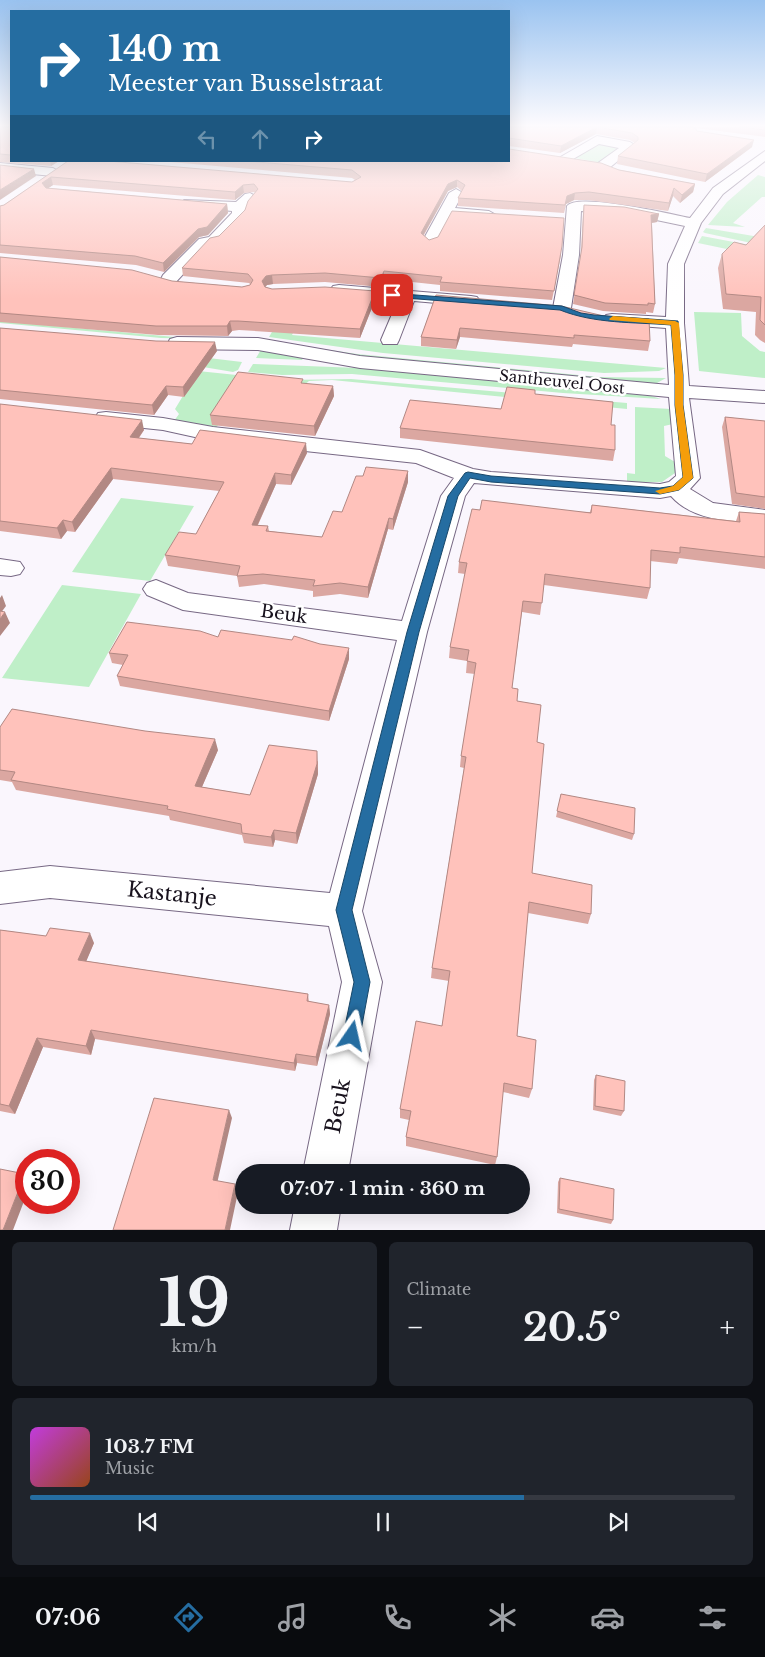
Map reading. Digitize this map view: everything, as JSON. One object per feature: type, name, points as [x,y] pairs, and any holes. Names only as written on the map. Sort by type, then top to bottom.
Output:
[{"type":"street","points":[[86,416],[163,424],[213,434],[420,456],[468,475],[491,479],[660,491],[676,488],[688,478],[679,392],[675,323],[676,264],[694,223],[718,192],[728,184]]},
{"type":"street","points":[[150,278],[176,282],[205,242],[214,240],[239,214],[240,207],[258,188]]},
{"type":"street","points":[[699,188],[718,192]]},
{"type":"street","points":[[430,242],[434,233],[439,229],[456,193]]},
{"type":"street","points":[[171,201],[240,207]]},
{"type":"street","points":[[562,308],[571,255],[568,220],[574,206],[623,209],[694,223]]},
{"type":"street","points":[[446,212],[504,216]]},
{"type":"street","points":[[325,289],[485,302]]},
{"type":"street","points":[[390,340],[408,296]]},
{"type":"street","points":[[542,307],[562,308],[587,316],[675,323]]},
{"type":"street","name":"Santheuvel Oost","points":[[360,362],[300,364],[247,360],[158,343],[258,344],[360,362],[679,392],[765,397]]},
{"type":"street","name":"Beuk","points":[[327,1164],[362,982],[344,910],[413,632],[453,496],[468,475]]},
{"type":"street","points":[[676,488],[685,500],[704,510],[765,517]]},
{"type":"street","name":"Beuk","points":[[156,589],[183,601],[413,632]]},
{"type":"street","name":"Kastanje","points":[[0,888],[50,882],[344,910]]},
{"type":"street","points":[[313,1230],[316,1214]]},
{"type":"green space","points":[[747,184],[765,184],[765,197],[762,197],[733,223],[745,227],[708,225],[727,202]]},
{"type":"green space","points":[[706,228],[765,238],[765,246],[705,233],[703,232]]},
{"type":"green space","points":[[702,236],[765,248],[765,257],[698,243]]},
{"type":"green space","points":[[292,298],[310,299],[292,335],[666,368],[659,371],[604,373],[383,353],[269,337]]},
{"type":"green space","points":[[694,312],[741,313],[742,336],[760,351],[765,352],[765,378],[699,371]]},
{"type":"green space","points":[[0,321],[175,337],[255,340],[161,338],[0,323]]},
{"type":"green space","points":[[0,333],[242,362],[238,370],[233,372]]},
{"type":"green space","points":[[271,341],[357,354],[599,377],[666,378],[657,383],[650,384],[359,357]]},
{"type":"green space","points":[[262,348],[306,354],[302,360],[256,358]]},
{"type":"green space","points":[[253,364],[359,368],[651,396],[661,399],[563,393],[352,374],[282,375],[248,372]]},
{"type":"green space","points":[[198,371],[286,380],[351,379],[627,403],[627,409],[332,380],[309,381],[303,386],[223,419],[215,429],[174,421],[179,414],[175,409]]},
{"type":"green space","points":[[635,407],[671,409],[673,424],[664,426],[665,456],[675,462],[675,473],[662,482],[627,482],[627,473],[635,474]]},
{"type":"green space","points":[[121,498],[194,506],[150,581],[72,572]]},
{"type":"green space","points":[[62,585],[141,594],[89,687],[2,678]]},
{"type":"building","points":[[0,184],[9,184],[0,190]]},
{"type":"building","points":[[34,184],[43,184],[46,188],[227,204],[207,227],[198,229],[163,263],[135,256],[0,245],[0,206]]},
{"type":"building","points":[[142,184],[250,184],[243,185],[235,192]]},
{"type":"building","points":[[254,184],[448,184],[421,233],[429,240],[438,237],[452,211],[564,218],[562,246],[554,291],[440,282],[442,277],[384,271],[381,278],[325,273],[272,275],[266,276],[262,281],[265,287],[272,289],[325,287],[375,291],[360,329],[238,321],[230,321],[227,326],[156,326],[0,313],[0,257],[132,270],[172,281],[242,287],[250,285],[253,280],[248,274],[182,268],[210,238],[219,236],[245,210],[248,201],[258,189]]},
{"type":"building","points":[[695,184],[682,195],[674,188],[669,203],[589,192],[575,193],[567,196],[565,205],[458,198],[465,185]]},
{"type":"building","points":[[584,205],[624,207],[659,214],[651,215],[655,304],[605,303],[574,295],[582,247]]},
{"type":"building","points":[[765,225],[765,325],[760,320],[761,297],[726,294],[722,254],[734,242],[746,245]]},
{"type":"building","points":[[436,295],[561,306],[604,316],[649,319],[650,341],[574,335],[574,338],[460,328],[457,340],[421,337]]},
{"type":"building","points":[[0,328],[156,341],[215,342],[183,387],[166,386],[152,405],[0,390]]},
{"type":"building","points":[[238,372],[303,379],[301,383],[333,386],[314,426],[210,415]]},
{"type":"building","points":[[507,387],[535,390],[535,394],[613,402],[611,425],[615,425],[615,450],[400,428],[410,400],[501,409]]},
{"type":"building","points":[[0,404],[142,420],[130,437],[192,444],[200,430],[306,443],[291,475],[275,473],[252,525],[268,526],[266,531],[322,537],[333,511],[342,512],[356,476],[363,476],[366,467],[408,471],[393,519],[389,518],[368,587],[340,583],[313,586],[315,580],[263,574],[237,576],[240,566],[165,555],[179,532],[196,534],[224,482],[111,468],[72,522],[63,520],[57,528],[0,521]]},
{"type":"building","points":[[725,417],[765,421],[765,497],[736,493]]},
{"type":"building","points":[[482,500],[591,513],[592,505],[740,522],[739,512],[765,514],[765,557],[680,547],[680,553],[651,550],[650,588],[545,574],[542,603],[523,601],[512,688],[518,689],[517,701],[541,705],[537,742],[544,744],[532,873],[592,885],[591,914],[529,902],[517,1036],[536,1040],[532,1089],[504,1083],[497,1157],[406,1137],[411,1111],[400,1109],[416,1021],[442,1026],[450,971],[432,968],[466,757],[461,756],[476,663],[467,661],[469,650],[450,647],[467,563],[459,562],[472,509],[480,510]]},
{"type":"building","points":[[0,611],[5,612],[0,619]]},
{"type":"building","points":[[127,622],[200,631],[218,637],[221,630],[292,640],[294,636],[320,644],[349,648],[329,711],[117,676],[128,655],[109,653]]},
{"type":"building","points":[[12,709],[145,731],[215,739],[195,786],[250,795],[269,745],[317,751],[317,764],[296,833],[274,830],[271,837],[242,833],[241,824],[167,809],[168,806],[11,780],[15,772],[0,770],[0,727]]},
{"type":"building","points":[[561,794],[635,808],[634,834],[557,811]]},
{"type":"building","points":[[50,928],[90,933],[78,960],[308,994],[307,1001],[329,1005],[316,1057],[296,1054],[294,1063],[91,1030],[86,1046],[37,1038],[9,1106],[0,1104],[0,930],[46,936]]},
{"type":"building","points":[[596,1075],[625,1081],[624,1111],[595,1106]]},
{"type":"building","points":[[154,1098],[229,1110],[213,1180],[235,1184],[225,1230],[113,1230]]},
{"type":"building","points":[[0,1169],[15,1172],[15,1199],[3,1230],[0,1230]]},
{"type":"building","points":[[560,1178],[614,1189],[613,1220],[559,1209]]},
{"type":"slow traffic","points":[[613,319],[675,323],[679,405],[688,478],[676,488],[660,491]]},
{"type":"route","points":[[352,1036],[362,982],[344,910],[413,632],[453,496],[468,475],[491,479],[660,491],[676,488],[688,478],[679,405],[675,323],[594,317],[579,315],[562,308],[392,295]]}]
